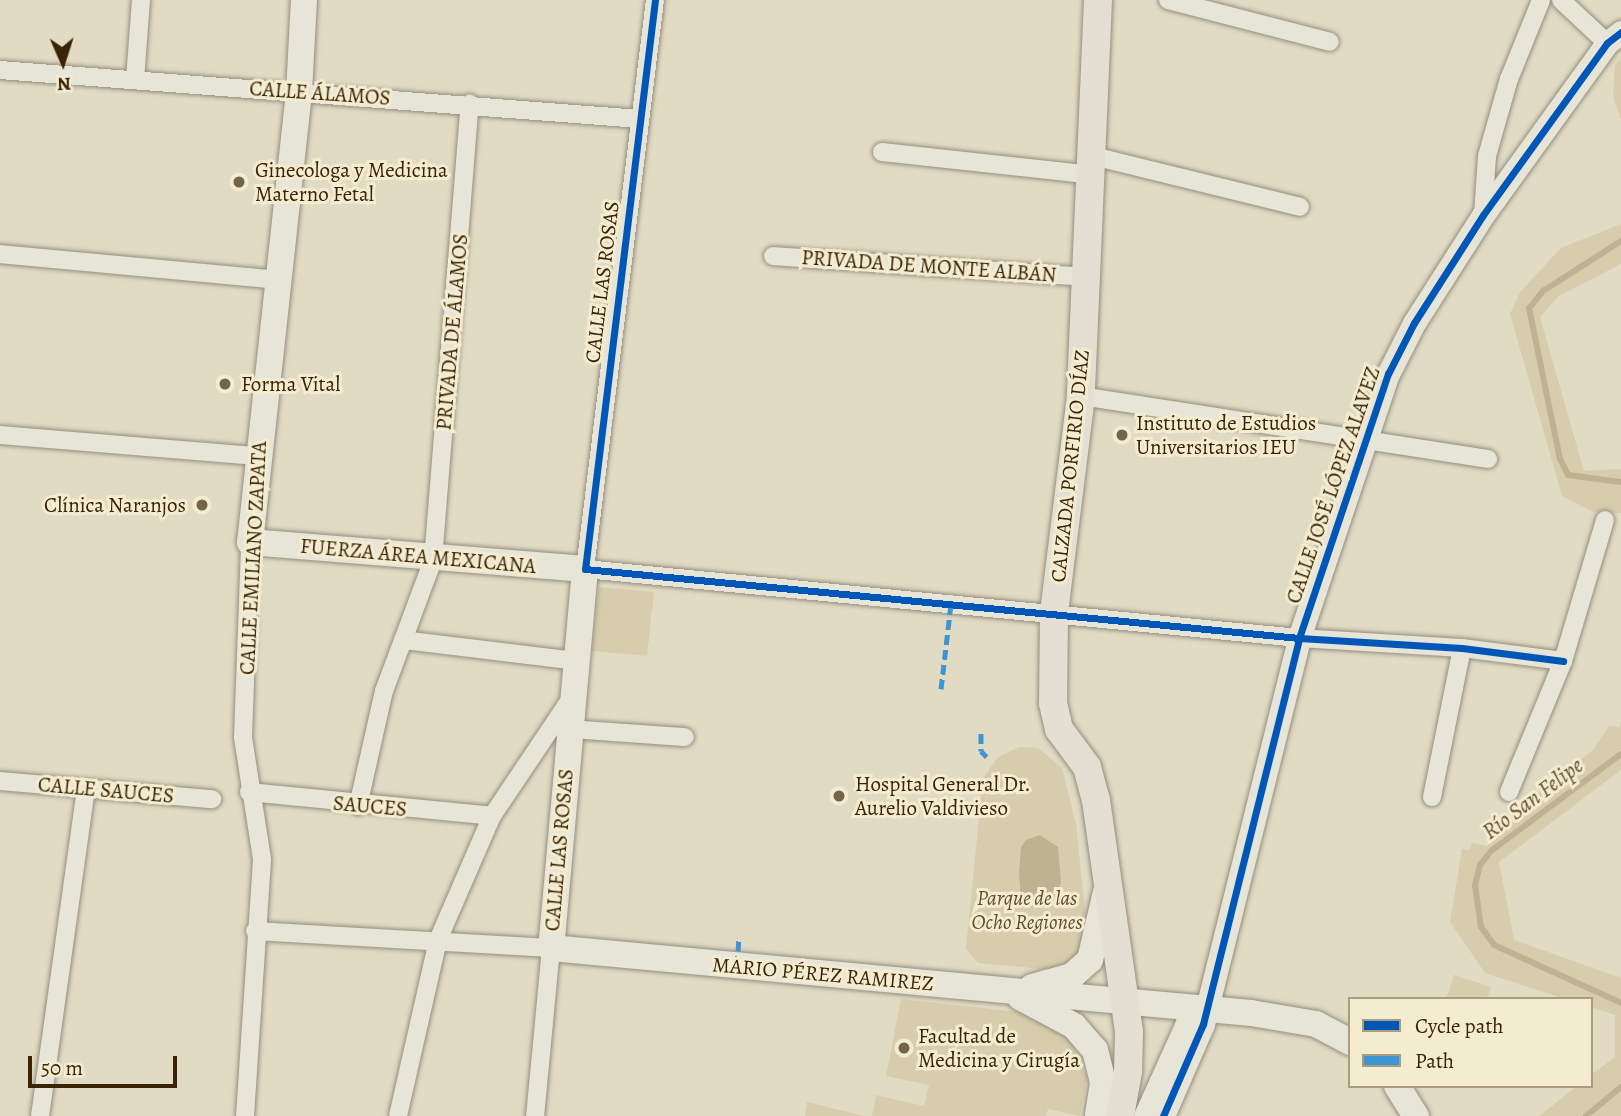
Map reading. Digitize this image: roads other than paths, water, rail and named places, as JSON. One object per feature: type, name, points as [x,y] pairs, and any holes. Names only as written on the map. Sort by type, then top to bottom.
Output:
[{"type":"main road","name":"CALLE EMILIANO ZAPATA","points":[[250,542],[257,456],[299,92],[304,0]]},
{"type":"main road","name":"CALZADA PORFIRIO DÍAZ","points":[[1098,0],[1081,396],[1054,614],[1055,718],[1090,774],[1109,880],[1126,1002],[1128,1072],[1120,1116]]},
{"type":"main road","name":"FUERZA ÁREA MEXICANA","points":[[250,542],[433,560],[585,569]]},
{"type":"main road","name":"CALLE LAS ROSAS","points":[[551,948],[585,569]]},
{"type":"main road","points":[[1009,992],[1065,979],[1085,967],[1095,946],[1109,880]]},
{"type":"main road","name":"MARIO PÉREZ RAMIREZ","points":[[551,948],[1207,1009],[1300,1020],[1328,1028],[1348,1041]]},
{"type":"main road","points":[[1009,992],[1065,1021],[1088,1040],[1102,1069],[1098,1116]]},
{"type":"main road","points":[[1398,1088],[1416,1116]]},
{"type":"street","points":[[135,80],[141,0]]},
{"type":"street","name":"CALLE LAS ROSAS","points":[[585,569],[639,119],[656,0]]},
{"type":"street","points":[[1168,0],[1330,42]]},
{"type":"street","points":[[1483,215],[1487,156],[1509,79],[1541,0]]},
{"type":"street","points":[[1561,0],[1614,37]]},
{"type":"street","name":"CALLE JOSÉ LÓPEZ ALAVEZ","points":[[1163,1116],[1207,1009],[1299,638],[1388,374],[1414,323],[1483,215],[1614,37]]},
{"type":"street","name":"CALLE ÁLAMOS","points":[[0,70],[470,103],[639,119]]},
{"type":"street","name":"PRIVADA DE ÁLAMOS","points":[[358,806],[384,691],[433,560],[470,103]]},
{"type":"street","points":[[882,152],[1093,165],[1300,207]]},
{"type":"street","points":[[0,254],[279,280]]},
{"type":"street","name":"PRIVADA DE MONTE ALBÁN","points":[[773,256],[1086,277]]},
{"type":"street","points":[[1081,396],[1488,459]]},
{"type":"street","points":[[0,435],[257,456]]},
{"type":"street","points":[[1509,792],[1563,661],[1605,520]]},
{"type":"street","name":"CALLE EMILIANO ZAPATA","points":[[245,1116],[261,832],[249,792],[243,737],[250,542]]},
{"type":"street","points":[[585,569],[1299,638],[1462,648],[1563,661]]},
{"type":"street","points":[[403,640],[577,661]]},
{"type":"street","points":[[1432,797],[1462,648]]},
{"type":"street","points":[[398,1116],[438,940],[492,816],[574,694]]},
{"type":"street","points":[[570,729],[685,737]]},
{"type":"street","name":"CALLE SAUCES","points":[[0,781],[212,799]]},
{"type":"street","points":[[40,1116],[86,788]]},
{"type":"street","name":"SAUCES","points":[[249,792],[358,806],[492,816]]},
{"type":"street","name":"MARIO PÉREZ RAMIREZ","points":[[255,931],[551,948]]},
{"type":"street","name":"CALLE LAS ROSAS","points":[[535,1116],[551,948]]},
{"type":"street","points":[[1145,1116],[1186,1025],[1207,1009]]},
{"type":"waterway","name":"Río San Felipe","points":[[1621,241],[1543,291],[1529,308],[1560,459],[1568,475],[1621,482]]},
{"type":"waterway","name":"Río San Felipe","points":[[1621,754],[1491,851],[1480,865],[1475,885],[1481,927],[1494,945],[1621,1003]]},
{"type":"waterway","name":"Río San Felipe","points":[[1586,1116],[1621,1087]]},
{"type":"place","name":"Ginecologa y Medicina Materno Fetal","points":[[239,182]]},
{"type":"place","name":"Forma Vital","points":[[225,384]]},
{"type":"place","name":"Instituto de Estudios Universitarios IEU","points":[[1122,435]]},
{"type":"place","name":"Clínica Naranjos","points":[[202,505]]},
{"type":"place","name":"Hospital General Dr. Aurelio Valdivieso","points":[[839,796]]},
{"type":"place","name":"Facultad de Medicina y Cirugía","points":[[904,1048]]},
{"type":"park label","name":"Parque de las Ocho Regiones","points":[[1027,910]]}]
